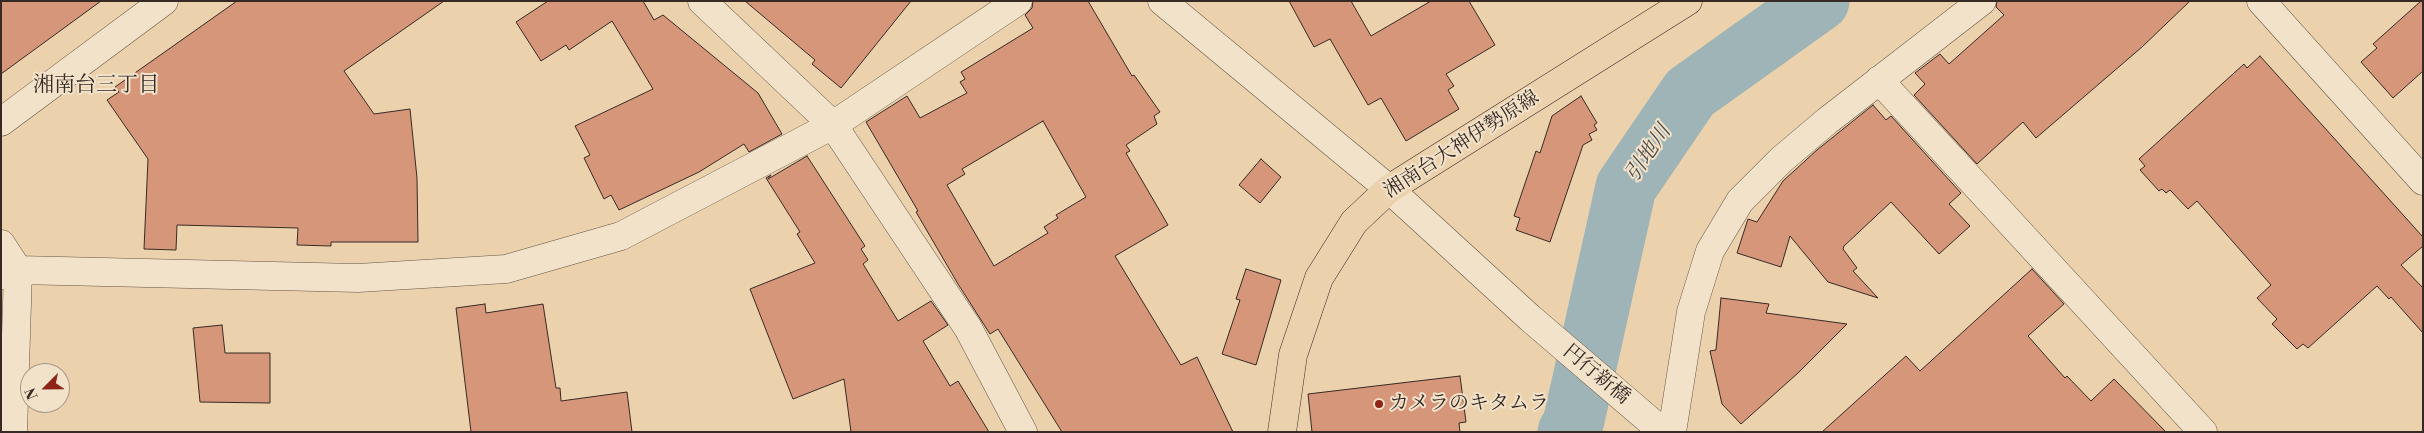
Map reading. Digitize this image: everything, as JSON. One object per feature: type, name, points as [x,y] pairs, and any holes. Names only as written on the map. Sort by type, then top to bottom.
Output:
[{"type":"main road","name":"湘南台大神伊勢原線","points":[[1282,432],[1293,355],[1319,278],[1354,222],[1390,189],[1688,1]]},
{"type":"street","points":[[1,122],[164,1]]},
{"type":"street","points":[[702,1],[833,125],[968,328],[1023,432]]},
{"type":"street","points":[[10,272],[358,278],[506,269],[621,236],[833,125],[1018,1]]},
{"type":"street","name":"円行新橋","points":[[1162,1],[1390,189],[1530,318],[1663,432]]},
{"type":"street","points":[[1672,432],[1691,312],[1710,251],[1740,201],[1781,160],[1879,80],[1982,1]]},
{"type":"street","points":[[2261,1],[2423,181]]},
{"type":"street","points":[[1879,80],[2203,432]]},
{"type":"street","points":[[1,244],[10,272],[14,432]]},
{"type":"building","points":[[1,1],[101,1],[1,74]]},
{"type":"building","points":[[237,1],[444,1],[344,71],[374,114],[410,109],[417,178],[418,242],[331,242],[331,246],[297,245],[298,228],[177,225],[176,250],[144,249],[148,159],[107,100],[119,92],[115,87]]},
{"type":"building","points":[[548,1],[643,1],[654,20],[663,15],[758,93],[782,134],[749,152],[744,144],[699,172],[619,210],[611,195],[604,199],[584,158],[590,155],[575,126],[653,89],[612,21],[569,50],[566,45],[541,61],[516,22]]},
{"type":"building","points":[[745,1],[911,1],[841,88],[812,64],[815,60]]},
{"type":"building","points":[[1033,1],[1088,1],[1132,76],[1134,75],[1160,112],[1154,116],[1157,124],[1126,145],[1130,151],[1126,153],[1168,225],[1115,256],[1181,365],[1197,357],[1233,432],[1062,432],[998,329],[990,334],[958,284],[866,122],[907,96],[920,118],[967,93],[960,82],[965,79],[961,72],[1033,28],[1025,15],[1032,8]],"holes":[[[1043,121],[1086,197],[1056,215],[1058,218],[1044,227],[1048,233],[994,266],[947,185],[965,174],[962,169]]]},
{"type":"building","points":[[1289,1],[1351,1],[1371,36],[1431,1],[1469,1],[1495,45],[1446,74],[1454,86],[1448,90],[1459,109],[1406,141],[1381,98],[1368,105],[1330,39],[1314,47]]},
{"type":"building","points":[[1997,1],[2190,1],[2142,47],[2036,138],[2023,122],[1977,164],[1914,95],[1925,84],[1915,73],[1940,54],[1949,64],[2004,15],[1996,7]]},
{"type":"building","points":[[2423,1],[2423,71],[2393,98],[2361,62],[2377,48],[2373,44]]},
{"type":"building","points":[[2260,56],[2423,237],[2423,246],[2401,265],[2423,288],[2423,333],[2391,297],[2389,299],[2377,286],[2308,348],[2303,344],[2297,349],[2272,324],[2277,319],[2257,298],[2271,285],[2197,201],[2188,209],[2170,190],[2166,193],[2162,189],[2159,191],[2140,170],[2145,166],[2139,159],[2244,64],[2247,68]]},
{"type":"building","points":[[1581,96],[1597,123],[1594,125],[1597,130],[1589,134],[1592,140],[1583,145],[1550,242],[1516,230],[1520,218],[1514,216],[1536,151],[1540,153],[1552,116]]},
{"type":"building","points":[[1873,105],[1886,120],[1891,116],[1961,193],[1949,204],[1970,226],[1939,254],[1891,202],[1843,249],[1857,268],[1853,271],[1878,298],[1828,282],[1790,236],[1781,267],[1737,253],[1748,219],[1757,222],[1783,181],[1817,150]]},
{"type":"building","points":[[807,156],[865,246],[861,249],[868,260],[863,264],[898,321],[931,301],[948,325],[923,341],[950,386],[958,381],[989,432],[851,432],[844,379],[793,399],[750,289],[815,263],[797,234],[800,232],[766,178],[771,175],[768,179]]},
{"type":"building","points":[[1261,159],[1281,177],[1260,203],[1239,185]]},
{"type":"building","points":[[1246,269],[1281,280],[1256,365],[1222,354],[1240,300],[1236,299]]},
{"type":"building","points":[[2032,269],[2064,304],[2028,336],[2065,378],[2067,376],[2091,401],[2114,379],[2166,432],[1822,432],[1906,356],[1920,371]]},
{"type":"building","points":[[1721,298],[1769,304],[1766,313],[1847,324],[1798,373],[1741,424],[1722,404],[1710,351],[1716,350]]},
{"type":"building","points":[[485,304],[486,313],[543,304],[556,388],[560,388],[561,401],[627,392],[632,432],[471,432],[456,308]]},
{"type":"building","points":[[222,325],[225,353],[270,353],[270,403],[200,402],[193,328]]},
{"type":"building","points":[[1460,376],[1466,422],[1459,423],[1460,432],[1312,432],[1308,394]]},
{"type":"waterway","name":"引地川","points":[[1568,432],[1573,424],[1626,187],[1690,93],[1819,1]]},
{"type":"place","name":"カメラのキタムラ","points":[[1379,404]]},
{"type":"district","name":"湘南台三丁目","points":[[96,86]]}]
